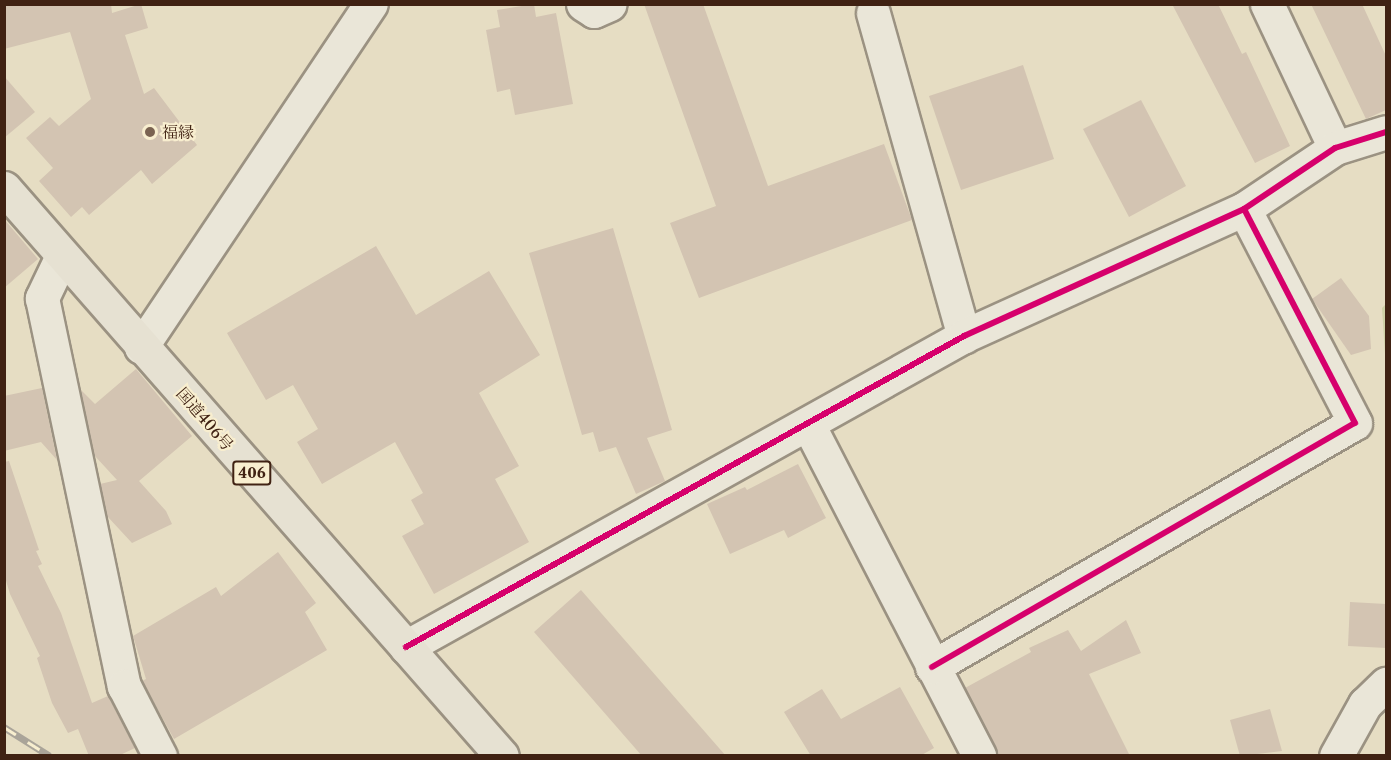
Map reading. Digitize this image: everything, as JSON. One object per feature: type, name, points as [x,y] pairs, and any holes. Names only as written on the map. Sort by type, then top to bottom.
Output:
[{"type":"highway","name":"国道406号","points":[[4,188],[141,347],[502,756]]},
{"type":"street","points":[[141,347],[371,4]]},
{"type":"street","points":[[583,4],[594,11],[610,4]]},
{"type":"street","points":[[1267,4],[1335,148]]},
{"type":"street","points":[[878,7],[964,336]]},
{"type":"street","points":[[406,647],[809,426],[964,336],[1244,209],[1335,148],[1386,132]]},
{"type":"street","points":[[932,668],[1355,423],[1244,209]]},
{"type":"street","points":[[62,256],[42,298],[124,686],[160,756]]},
{"type":"street","points":[[809,426],[979,756]]},
{"type":"street","points":[[1336,756],[1365,705],[1386,684]]},
{"type":"green space","points":[[1386,304],[1386,369],[1382,308]]},
{"type":"building","points":[[4,4],[111,4],[112,13],[141,4],[148,28],[125,35],[144,94],[154,88],[197,145],[152,184],[141,170],[89,215],[82,207],[71,217],[39,181],[53,168],[26,138],[50,117],[59,126],[91,99],[70,32],[4,49]]},
{"type":"building","points":[[534,4],[536,17],[556,13],[573,104],[515,115],[510,89],[497,92],[486,30],[500,27],[497,10]]},
{"type":"building","points":[[644,4],[703,4],[768,186],[884,144],[912,220],[699,298],[670,223],[716,206]]},
{"type":"building","points":[[1172,4],[1218,4],[1242,54],[1246,52],[1290,146],[1255,163]]},
{"type":"building","points":[[1311,4],[1362,4],[1386,56],[1386,110],[1366,119]]},
{"type":"building","points":[[1023,65],[1054,159],[961,190],[929,96]]},
{"type":"building","points":[[4,76],[35,112],[4,138]]},
{"type":"building","points":[[1141,100],[1186,186],[1129,217],[1083,129]]},
{"type":"building","points":[[4,219],[38,259],[4,288]]},
{"type":"building","points":[[613,228],[672,430],[647,438],[665,481],[636,494],[616,447],[599,452],[593,432],[582,435],[529,253]]},
{"type":"building","points":[[376,246],[416,315],[489,271],[540,355],[479,393],[519,466],[495,479],[529,542],[434,594],[402,536],[424,524],[411,500],[423,493],[395,442],[322,484],[297,442],[318,429],[293,385],[266,400],[227,333]]},
{"type":"building","points":[[1341,278],[1369,316],[1371,349],[1351,355],[1312,299]]},
{"type":"building","points":[[136,369],[192,436],[139,481],[166,511],[172,524],[132,543],[107,516],[100,484],[117,480],[94,455],[81,390],[95,404]]},
{"type":"building","points":[[42,388],[57,460],[41,442],[4,451],[4,396]]},
{"type":"building","points":[[9,461],[39,550],[36,551],[42,564],[38,566],[61,613],[92,703],[108,696],[135,748],[118,756],[89,756],[78,729],[68,733],[52,703],[37,658],[40,656],[10,594],[4,574],[4,462]]},
{"type":"building","points":[[798,464],[826,518],[788,538],[784,530],[730,554],[707,504],[745,487],[747,490]]},
{"type":"building","points":[[278,552],[316,603],[305,612],[327,650],[174,739],[142,681],[146,679],[133,636],[216,587],[221,596]]},
{"type":"building","points":[[581,590],[726,756],[642,756],[534,632]]},
{"type":"building","points":[[1350,602],[1386,604],[1386,648],[1348,646]]},
{"type":"building","points":[[1126,620],[1141,653],[1089,674],[1130,756],[998,756],[965,688],[1031,652],[1029,648],[1068,630],[1081,651]]},
{"type":"building","points":[[900,687],[934,748],[920,756],[811,756],[784,712],[822,689],[841,719]]},
{"type":"building","points":[[1270,709],[1282,751],[1240,756],[1230,720]]},
{"type":"railway","points":[[4,727],[50,756]]},
{"type":"cycle path","points":[[406,647],[964,336],[1244,209],[1335,148],[1386,132]]},
{"type":"cycle path","points":[[932,667],[1355,423],[1244,209]]},
{"type":"place","name":"福縁","points":[[150,132]]}]
